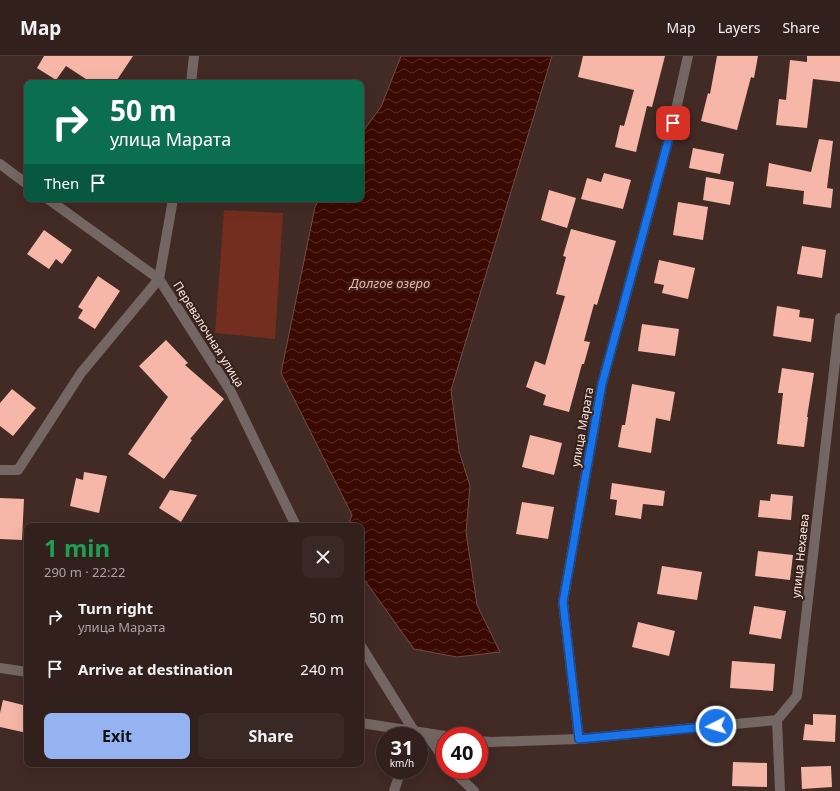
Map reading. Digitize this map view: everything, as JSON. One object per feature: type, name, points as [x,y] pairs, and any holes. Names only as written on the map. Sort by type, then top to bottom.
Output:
[{"type":"street","points":[[191,80],[194,56]]},
{"type":"street","name":"улица Марата","points":[[579,739],[563,602],[602,384],[673,123],[688,56]]},
{"type":"street","points":[[0,164],[24,182]]},
{"type":"street","name":"Перевалочная улица","points":[[52,202],[158,279],[231,392],[295,523]]},
{"type":"street","points":[[0,470],[18,470],[81,373],[158,279],[172,202]]},
{"type":"street","name":"улица Нехаева","points":[[777,720],[797,696],[840,318]]},
{"type":"street","points":[[364,651],[409,727]]},
{"type":"street","points":[[0,668],[24,672]]},
{"type":"street","points":[[488,742],[579,739],[777,720],[780,791]]},
{"type":"street","points":[[364,724],[380,727]]},
{"type":"street","points":[[428,736],[436,747]]},
{"type":"street","points":[[394,791],[398,779]]},
{"type":"street","points":[[461,779],[474,791]]},
{"type":"shaded area","points":[[224,210],[283,213],[275,339],[215,333]]},
{"type":"water","name":"Долгое озеро","points":[[401,56],[552,56],[451,390],[459,451],[470,486],[466,532],[477,605],[500,652],[457,657],[414,649],[364,579],[364,523],[349,523],[352,515],[281,373],[315,207],[318,202],[364,202],[364,130],[381,107]]},
{"type":"building","points":[[44,56],[133,56],[117,80],[87,80],[66,66],[56,80],[37,68]]},
{"type":"building","points":[[583,56],[665,56],[652,107],[647,106],[636,152],[615,147],[620,125],[624,126],[634,90],[578,77]]},
{"type":"building","points":[[717,56],[758,56],[754,78],[751,77],[737,130],[701,121],[708,93],[710,94]]},
{"type":"building","points":[[807,56],[840,56],[840,82],[813,79],[807,128],[776,125],[779,99],[786,100],[790,60],[807,62]]},
{"type":"building","points":[[819,139],[833,141],[827,188],[833,189],[831,208],[803,204],[804,191],[766,186],[769,163],[811,172]]},
{"type":"building","points":[[693,148],[724,154],[720,174],[689,168]]},
{"type":"building","points":[[604,173],[631,180],[623,209],[581,199],[587,178],[601,182]]},
{"type":"building","points":[[706,177],[734,182],[730,205],[703,200]]},
{"type":"building","points":[[549,190],[576,198],[567,228],[541,220]]},
{"type":"building","points":[[678,202],[708,207],[703,240],[673,235]]},
{"type":"building","points":[[571,229],[616,241],[597,305],[594,304],[584,341],[590,342],[584,364],[582,364],[569,412],[543,405],[546,395],[526,387],[535,361],[545,365],[565,296],[556,294],[566,257],[563,256]]},
{"type":"building","points":[[44,230],[72,250],[62,264],[56,259],[49,269],[27,254]]},
{"type":"building","points":[[802,246],[826,250],[822,278],[797,274]]},
{"type":"building","points":[[659,260],[695,268],[688,299],[662,293],[664,285],[654,283]]},
{"type":"building","points":[[98,276],[120,291],[95,329],[78,318],[83,310],[78,307]]},
{"type":"building","points":[[777,306],[800,310],[799,317],[814,319],[811,342],[773,336]]},
{"type":"building","points":[[642,324],[679,329],[675,356],[638,351]]},
{"type":"building","points":[[166,340],[188,363],[185,365],[224,399],[190,439],[192,440],[164,479],[128,454],[168,397],[139,366]]},
{"type":"building","points":[[782,368],[814,373],[804,447],[777,444],[783,393],[778,393]]},
{"type":"building","points":[[632,384],[675,392],[670,421],[656,418],[651,453],[618,447],[622,425],[625,425]]},
{"type":"building","points":[[12,389],[36,408],[13,436],[0,426],[0,403]]},
{"type":"building","points":[[530,435],[562,443],[554,475],[522,467]]},
{"type":"building","points":[[84,472],[107,476],[99,513],[70,506],[76,478],[83,480]]},
{"type":"building","points":[[612,483],[665,491],[663,506],[643,504],[641,519],[615,515],[617,500],[610,499]]},
{"type":"building","points":[[170,490],[197,495],[181,522],[159,508]]},
{"type":"building","points":[[771,494],[793,496],[791,520],[758,517],[760,500],[770,501]]},
{"type":"building","points":[[0,498],[24,499],[22,540],[0,539]]},
{"type":"building","points":[[522,502],[554,507],[548,539],[516,534]]},
{"type":"building","points":[[758,551],[793,555],[790,580],[755,576]]},
{"type":"building","points":[[662,566],[702,572],[697,600],[657,594]]},
{"type":"building","points":[[754,606],[786,611],[781,639],[749,634]]},
{"type":"building","points":[[638,622],[675,631],[669,656],[632,647]]},
{"type":"building","points":[[732,661],[775,664],[773,691],[730,688]]},
{"type":"building","points":[[3,700],[24,705],[24,732],[0,727],[0,713]]},
{"type":"building","points":[[813,714],[836,715],[835,742],[803,740],[805,724],[813,725]]},
{"type":"building","points":[[733,762],[767,763],[767,787],[732,786]]},
{"type":"building","points":[[831,766],[832,787],[802,789],[801,767]]},
{"type":"route","points":[[673,123],[602,384],[563,602],[579,739],[716,726]]}]
